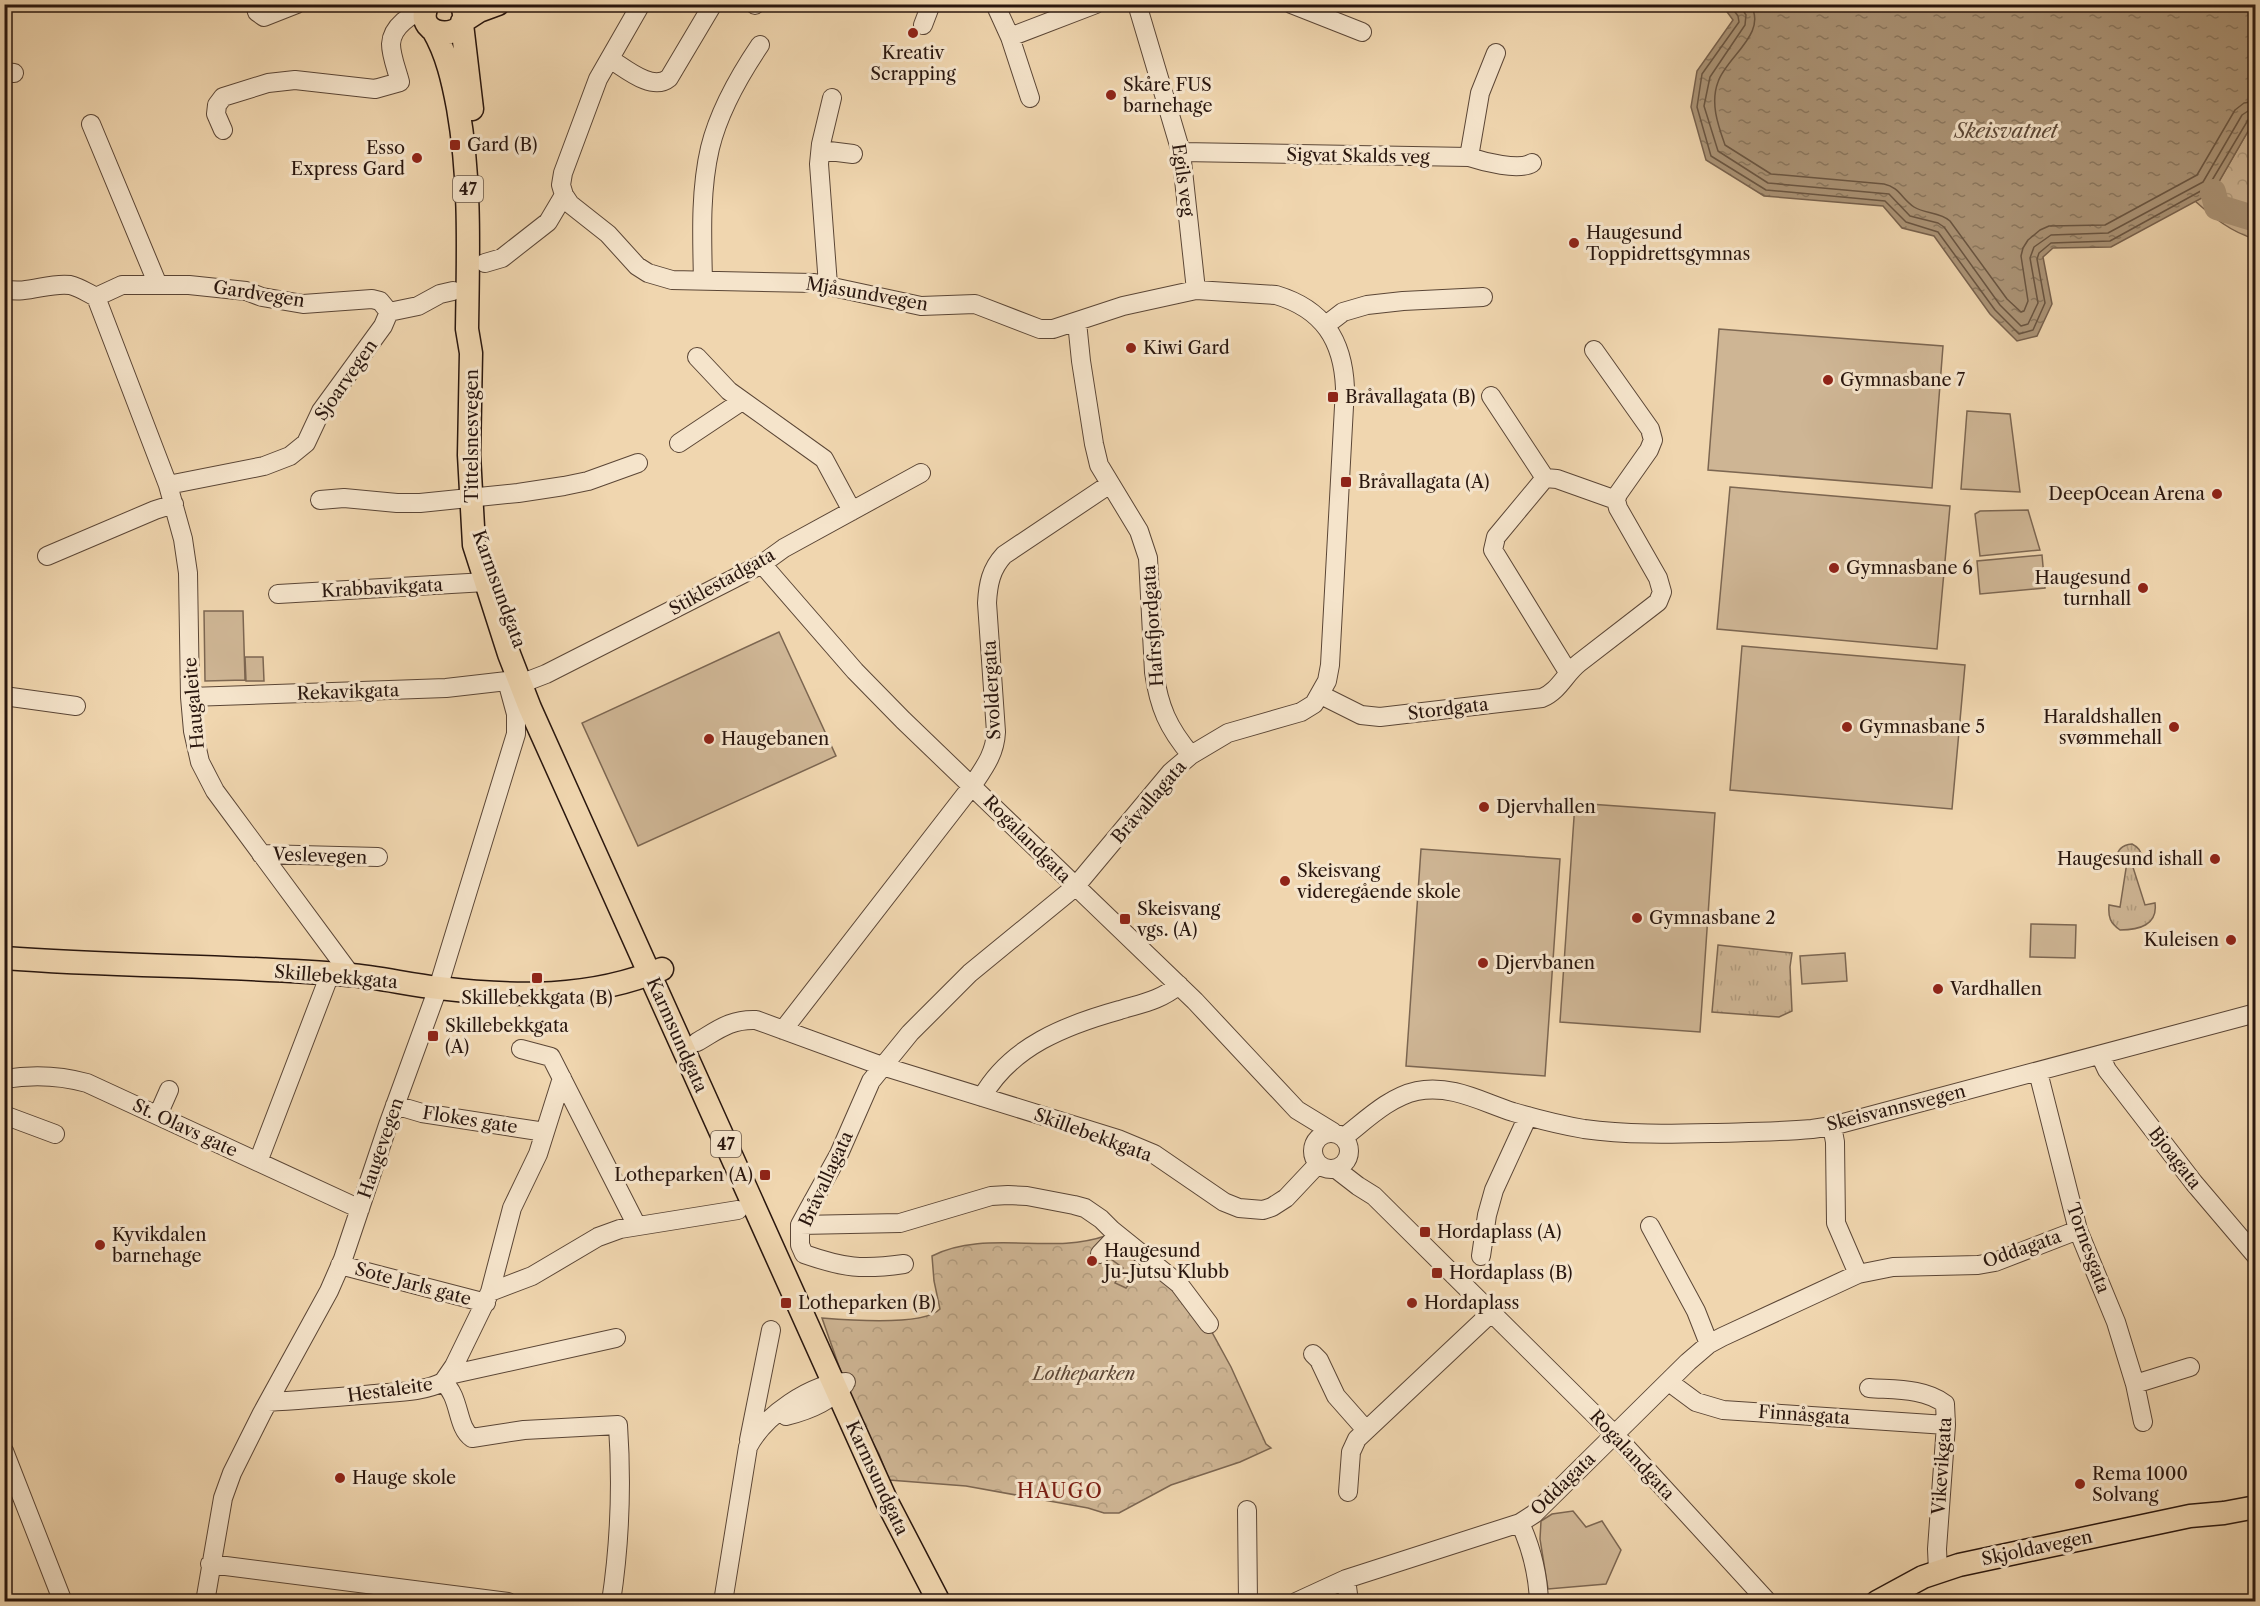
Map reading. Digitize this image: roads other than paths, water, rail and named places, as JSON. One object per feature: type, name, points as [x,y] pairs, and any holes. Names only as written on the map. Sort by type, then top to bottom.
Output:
[{"type":"main road","points":[[429,14],[445,34],[452,32],[462,17],[498,4]]},
{"type":"main road","name":"Tittelsnesvegen","points":[[429,14],[454,86],[466,164],[467,329],[471,353],[470,497],[473,520]]},
{"type":"main road","name":"Tittelsnesvegen","points":[[462,17],[478,187],[476,329],[471,353]]},
{"type":"main road","name":"Karmsundgata","points":[[473,520],[474,545],[520,681],[657,971],[839,1386],[951,1602]]},
{"type":"main road","name":"Karmsundgata","points":[[473,520],[520,681]]},
{"type":"main road","name":"Skillebekkgata","points":[[4,958],[334,974],[438,988],[529,994],[561,994],[613,985],[657,971]]},
{"type":"main road","name":"Karmsundgata","points":[[657,971],[697,1042],[887,1502],[939,1602]]},
{"type":"main road","name":"Skjoldavegen","points":[[2190,1516],[2220,1504],[2256,1495]]},
{"type":"main road","name":"Skjoldavegen","points":[[1883,1599],[1916,1580],[1938,1571],[2190,1516],[2256,1507]]},
{"type":"street","points":[[255,4],[257,12],[264,17],[297,4]]},
{"type":"street","points":[[610,59],[651,83],[663,83],[669,78],[713,4]]},
{"type":"street","points":[[923,25],[931,4]]},
{"type":"street","points":[[994,4],[1010,37],[1030,98]]},
{"type":"street","points":[[1010,37],[1076,8],[1096,4]]},
{"type":"street","name":"Egils veg","points":[[1137,4],[1181,152],[1196,290]]},
{"type":"street","points":[[1290,4],[1362,32]]},
{"type":"street","points":[[485,263],[502,258],[548,222],[564,195],[561,185],[567,158],[588,100],[634,10]]},
{"type":"street","points":[[223,130],[216,114],[217,105],[223,97],[268,83],[295,80],[375,90],[400,82],[391,42],[395,34],[429,14]]},
{"type":"street","points":[[703,281],[703,216],[710,148],[720,117],[743,70],[760,45]]},
{"type":"street","points":[[1469,158],[1480,93],[1496,53]]},
{"type":"street","points":[[828,285],[820,181],[821,150],[832,98]]},
{"type":"street","points":[[91,124],[158,285]]},
{"type":"street","points":[[821,150],[853,154]]},
{"type":"street","name":"Sigvat Skalds veg","points":[[1181,152],[1469,158],[1526,167],[1532,163]]},
{"type":"street","name":"Mjåsundvegen","points":[[564,195],[570,204],[608,234],[637,266],[661,277],[703,281],[796,281],[828,285],[921,306],[975,304],[1040,329],[1053,329],[1123,306],[1196,290],[1276,295],[1287,298],[1306,309],[1326,325]]},
{"type":"street","points":[[4,289],[27,291],[59,284],[73,286],[96,297]]},
{"type":"street","name":"Gardvegen","points":[[96,297],[122,285],[217,286],[303,304],[372,298],[380,301],[389,312]]},
{"type":"street","points":[[389,312],[418,306],[440,294],[453,291]]},
{"type":"street","name":"Haugaleite","points":[[96,297],[168,485],[183,539],[188,573],[190,697],[193,731],[200,762],[215,792],[322,937],[334,974]]},
{"type":"street","points":[[1321,695],[1330,665],[1345,388],[1341,353],[1326,325],[1343,312],[1367,305],[1483,297]]},
{"type":"street","name":"Sjoarvegen","points":[[168,485],[264,466],[290,456],[306,443],[321,411],[383,326],[389,312]]},
{"type":"street","name":"Hafrsfjordgata","points":[[1077,322],[1094,444],[1100,465],[1144,542],[1150,574],[1156,691],[1173,734],[1191,755]]},
{"type":"street","points":[[1545,478],[1557,479],[1616,500],[1649,450],[1653,440],[1650,429],[1594,350]]},
{"type":"street","points":[[697,357],[729,391],[824,459],[852,511]]},
{"type":"street","points":[[1491,396],[1545,478]]},
{"type":"street","points":[[679,443],[742,401]]},
{"type":"street","points":[[320,500],[344,498],[397,503],[470,497],[564,486],[588,481],[638,463]]},
{"type":"street","name":"Stiklestadgata","points":[[520,681],[546,674],[762,564],[784,548],[921,473]]},
{"type":"street","points":[[1545,478],[1496,537],[1493,550],[1568,672]]},
{"type":"street","name":"Svoldergata","points":[[783,1030],[972,786],[991,757],[995,745],[987,589],[996,564],[1004,555],[1110,484]]},
{"type":"street","name":"Stordgata","points":[[1321,695],[1361,715],[1380,717],[1542,698],[1552,694],[1568,672],[1658,602],[1662,592],[1659,578],[1618,508],[1616,500]]},
{"type":"street","points":[[47,556],[174,504]]},
{"type":"street","name":"Rogalandgata","points":[[762,564],[855,671],[903,720],[1179,985],[1228,1034],[1297,1110],[1339,1135]]},
{"type":"street","name":"Krabbavikgata","points":[[278,594],[486,582]]},
{"type":"street","name":"Rekavikgata","points":[[190,697],[446,688],[520,681]]},
{"type":"street","name":"Haugevegen","points":[[205,1602],[223,1498],[231,1473],[329,1291],[438,988],[516,734],[520,681]]},
{"type":"street","name":"Bråvallagata","points":[[904,1264],[874,1269],[856,1268],[804,1254],[801,1245],[800,1225],[839,1154],[871,1081],[910,1033],[970,973],[1075,887],[1171,772],[1191,755],[1227,733],[1301,712],[1314,704],[1321,695]]},
{"type":"street","points":[[4,696],[76,706]]},
{"type":"street","name":"Veslevegen","points":[[261,854],[378,857]]},
{"type":"street","points":[[258,1162],[334,974],[322,937]]},
{"type":"street","points":[[982,1097],[1008,1063],[1033,1044],[1058,1031],[1094,1018],[1158,999],[1179,985]]},
{"type":"street","name":"Skeisvannsvegen","points":[[1339,1135],[1400,1097],[1416,1091],[1434,1089],[1453,1091],[1528,1116],[1584,1129],[1648,1134],[1788,1131],[1832,1126],[2256,1013]]},
{"type":"street","name":"Skillebekkgata","points":[[697,1042],[740,1019],[756,1020],[882,1066],[1118,1139],[1154,1154],[1224,1202],[1239,1208],[1263,1210],[1286,1198],[1316,1156]]},
{"type":"street","points":[[521,1049],[551,1057],[637,1226]]},
{"type":"street","name":"Bjoagata","points":[[2100,1055],[2107,1070],[2181,1166],[2256,1256]]},
{"type":"street","name":"Tornesgata","points":[[2038,1072],[2078,1230],[2116,1322],[2135,1384],[2143,1422]]},
{"type":"street","name":"St. Olavs gate","points":[[4,1079],[42,1075],[64,1077],[87,1083],[360,1209]]},
{"type":"street","points":[[446,1379],[488,1298],[512,1208],[531,1172],[562,1078]]},
{"type":"street","points":[[158,1115],[169,1090]]},
{"type":"street","name":"Flokes gate","points":[[395,1105],[422,1113],[545,1132]]},
{"type":"street","name":"Rogalandgata","points":[[1297,1110],[1299,1121],[1316,1156]]},
{"type":"street","points":[[4,1115],[55,1134]]},
{"type":"street","points":[[1481,1256],[1487,1215],[1494,1190],[1528,1116]]},
{"type":"street","points":[[1832,1126],[1835,1142],[1836,1223],[1858,1274]]},
{"type":"street","points":[[1339,1135],[1349,1146],[1342,1164],[1330,1169],[1316,1156],[1319,1137],[1339,1135]]},
{"type":"street","name":"Rogalandgata","points":[[1342,1164],[1358,1186],[1374,1196],[1615,1435],[1768,1602]]},
{"type":"street","points":[[800,1225],[900,1223],[990,1196],[1027,1196],[1085,1208],[1179,1284],[1209,1324]]},
{"type":"street","points":[[488,1298],[532,1276],[598,1237],[637,1226],[738,1210]]},
{"type":"street","points":[[1650,1226],[1696,1311],[1709,1344]]},
{"type":"street","name":"Oddagata","points":[[1296,1602],[1346,1579],[1520,1523],[1534,1514],[1709,1344],[1858,1274],[1893,1267],[1978,1265],[1995,1262],[2078,1230]]},
{"type":"street","points":[[1100,1254],[1118,1235]]},
{"type":"street","name":"Sote Jarls gate","points":[[340,1265],[488,1298]]},
{"type":"street","points":[[1348,1492],[1351,1452],[1357,1439],[1492,1312]]},
{"type":"street","points":[[723,1602],[748,1447],[771,1330]]},
{"type":"street","points":[[446,1379],[616,1338]]},
{"type":"street","points":[[1313,1354],[1319,1360],[1336,1396],[1366,1430]]},
{"type":"street","points":[[2135,1384],[2190,1367]]},
{"type":"street","name":"Hestaleite","points":[[268,1401],[309,1400],[410,1391],[435,1386],[446,1379],[466,1432],[472,1438],[524,1430],[618,1425],[620,1498],[617,1563],[611,1602]]},
{"type":"street","name":"Finnåsgata","points":[[1669,1382],[1696,1401],[1723,1410],[1946,1425]]},
{"type":"street","points":[[748,1447],[755,1434],[771,1419],[817,1388],[839,1386]]},
{"type":"street","name":"Vikevikgata","points":[[1869,1388],[1908,1391],[1938,1399],[1945,1404],[1946,1425],[1937,1549],[1938,1571]]},
{"type":"street","points":[[4,1451],[63,1602]]},
{"type":"street","points":[[1247,1510],[1248,1602]]},
{"type":"street","points":[[1520,1523],[1528,1540],[1539,1590],[1539,1602]]},
{"type":"street","points":[[210,1564],[412,1595],[508,1602]]},
{"type":"street","points":[[1346,1579],[1349,1602]]},
{"type":"water","name":"Skeisvatnet","points":[[1722,5],[2255,5],[2255,119],[2213,192],[2111,247],[2053,248],[2043,257],[2052,304],[2037,336],[2017,341],[1990,314],[1934,236],[1902,228],[1883,206],[1764,196],[1706,160],[1691,107],[1697,71],[1733,20]]},
{"type":"waterway","points":[[2213,192],[2217,207],[2256,219]]},
{"type":"place","name":"Kreativ Scrapping","points":[[913,33]]},
{"type":"place","name":"Skåre FUS barnehage","points":[[1111,95]]},
{"type":"place","name":"Gard (B)","points":[[455,145]]},
{"type":"place","name":"Esso Express Gard","points":[[417,158]]},
{"type":"place","name":"Haugesund Toppidrettsgymnas","points":[[1574,243]]},
{"type":"place","name":"Kiwi Gard","points":[[1131,348]]},
{"type":"place","name":"Gymnasbane 7","points":[[1828,380]]},
{"type":"place","name":"Bråvallagata (B)","points":[[1333,397]]},
{"type":"place","name":"Bråvallagata (A)","points":[[1346,482]]},
{"type":"place","name":"DeepOcean Arena","points":[[2217,494]]},
{"type":"place","name":"Gymnasbane 6","points":[[1834,568]]},
{"type":"place","name":"Haugesund turnhall","points":[[2143,588]]},
{"type":"place","name":"Gymnasbane 5","points":[[1847,727]]},
{"type":"place","name":"Haraldshallen svømmehall","points":[[2174,727]]},
{"type":"place","name":"Haugebanen","points":[[709,739]]},
{"type":"place","name":"Djervhallen","points":[[1484,807]]},
{"type":"place","name":"Haugesund ishall","points":[[2215,859]]},
{"type":"place","name":"Skeisvang videregående skole","points":[[1285,881]]},
{"type":"place","name":"Gymnasbane 2","points":[[1637,918]]},
{"type":"place","name":"Skeisvang vgs. (A)","points":[[1125,919]]},
{"type":"place","name":"Kuleisen","points":[[2231,940]]},
{"type":"place","name":"Djervbanen","points":[[1483,963]]},
{"type":"place","name":"Skillebekkgata (B)","points":[[537,978]]},
{"type":"place","name":"Vardhallen","points":[[1938,989]]},
{"type":"place","name":"Skillebekkgata (A)","points":[[433,1036]]},
{"type":"place","name":"Lotheparken (A)","points":[[765,1175]]},
{"type":"place","name":"Hordaplass (A)","points":[[1425,1232]]},
{"type":"place","name":"Kyvikdalen barnehage","points":[[100,1245]]},
{"type":"place","name":"Haugesund Ju-Jutsu Klubb","points":[[1092,1261]]},
{"type":"place","name":"Hordaplass (B)","points":[[1437,1273]]},
{"type":"place","name":"Lotheparken (B)","points":[[786,1303]]},
{"type":"place","name":"Hordaplass","points":[[1412,1303]]},
{"type":"place","name":"Hauge skole","points":[[340,1478]]},
{"type":"place","name":"Rema 1000 Solvang","points":[[2080,1484]]},
{"type":"district","name":"HAUGO","points":[[1060,1491]]},
{"type":"park label","name":"Lotheparken","points":[[1084,1374]]}]
